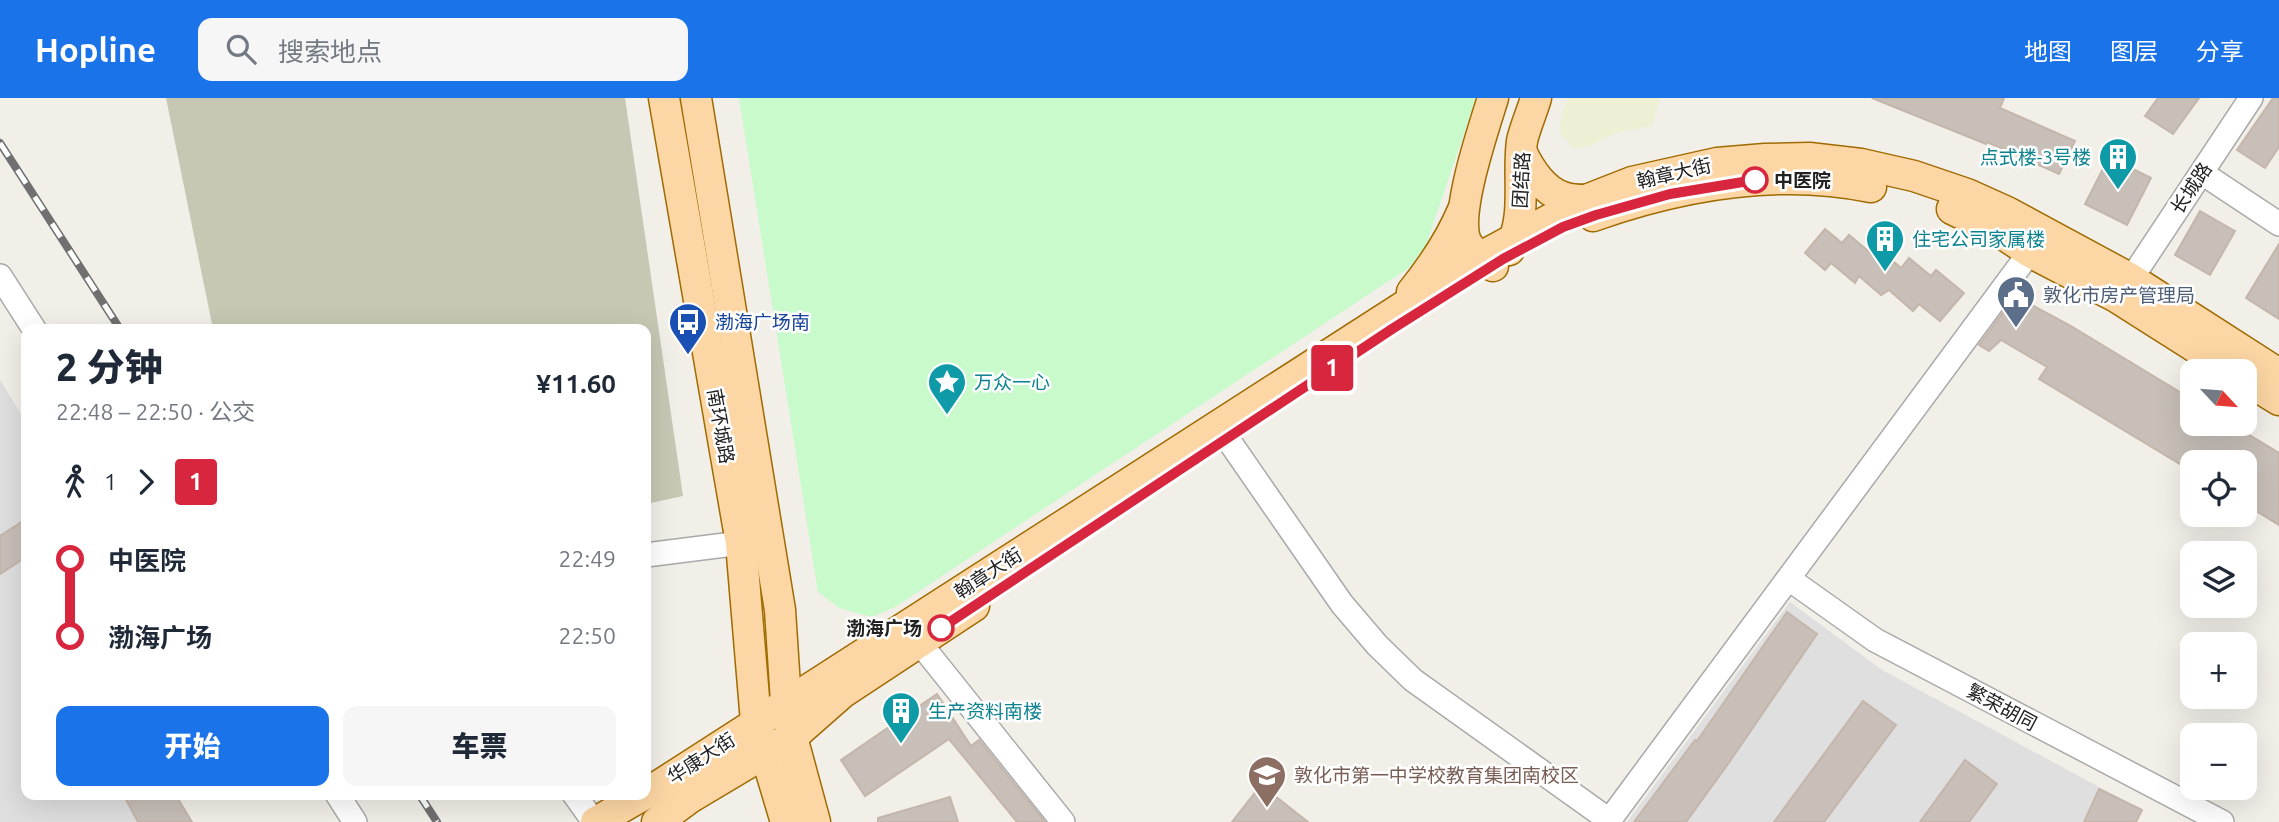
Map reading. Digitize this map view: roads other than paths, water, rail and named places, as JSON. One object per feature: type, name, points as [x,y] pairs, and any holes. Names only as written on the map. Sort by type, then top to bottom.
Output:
[{"type":"main road","name":"南环城路","points":[[664,98],[741,543],[756,722],[786,822]]},
{"type":"main road","name":"南环城路","points":[[696,98],[780,610],[786,702],[792,737],[815,822]]},
{"type":"main road","points":[[1396,312],[1435,263],[1453,235],[1465,206],[1493,98]]},
{"type":"main road","name":"团结路","points":[[1498,255],[1522,153],[1522,140],[1536,98]]},
{"type":"main road","points":[[1522,153],[1529,168],[1543,184],[1562,197],[1586,201]]},
{"type":"main road","name":"翰章大街","points":[[756,722],[1396,312],[1498,255],[1586,201],[1632,182],[1717,163],[1809,158],[1861,164],[1914,176],[1967,194],[2007,212],[2131,279],[2279,374]]},
{"type":"main road","name":"翰章大街","points":[[792,737],[842,693],[1392,329],[1498,255],[1596,215],[1670,194],[1762,179],[1808,179],[1856,184],[1905,194],[1954,210],[2000,232],[2030,252],[2118,298],[2214,359]]},
{"type":"main road","points":[[1465,206],[1464,237],[1498,255]]},
{"type":"main road","points":[[2258,387],[2279,400]]},
{"type":"main road","name":"华康大街","points":[[651,790],[756,722]]},
{"type":"main road","name":"华康大街","points":[[657,822],[691,797],[792,737]]},
{"type":"main road","name":"华康大街","points":[[595,822],[634,800]]},
{"type":"street","name":"长城路","points":[[2131,279],[2251,98]]},
{"type":"street","points":[[2202,173],[2279,223]]},
{"type":"street","points":[[1227,438],[1342,604],[1377,645],[1413,680],[1609,821],[2030,252]]},
{"type":"street","points":[[0,276],[31,324]]},
{"type":"street","points":[[651,554],[741,543]]},
{"type":"street","name":"繁荣胡同","points":[[1789,579],[1875,640],[2194,815],[2222,822]]},
{"type":"street","points":[[919,642],[1063,822]]},
{"type":"street","points":[[341,800],[355,822]]},
{"type":"street","points":[[579,800],[595,822]]},
{"type":"railway","points":[[0,143],[117,324]]},
{"type":"railway","points":[[423,800],[437,822]]},
{"type":"place","name":"中医院","points":[[1755,180]]},
{"type":"place","name":"点式楼-3号楼","points":[[2118,191]]},
{"type":"place","name":"住宅公司家属楼","points":[[1885,273]]},
{"type":"place","name":"敦化市房产管理局","points":[[2016,329]]},
{"type":"place","name":"渤海广场南","points":[[688,356]]},
{"type":"place","name":"万众一心","points":[[947,416]]},
{"type":"place","name":"渤海广场","points":[[941,628]]},
{"type":"place","name":"生产资料南楼","points":[[901,745]]},
{"type":"place","name":"敦化市第一中学校教育集团南校区","points":[[1267,809]]}]
